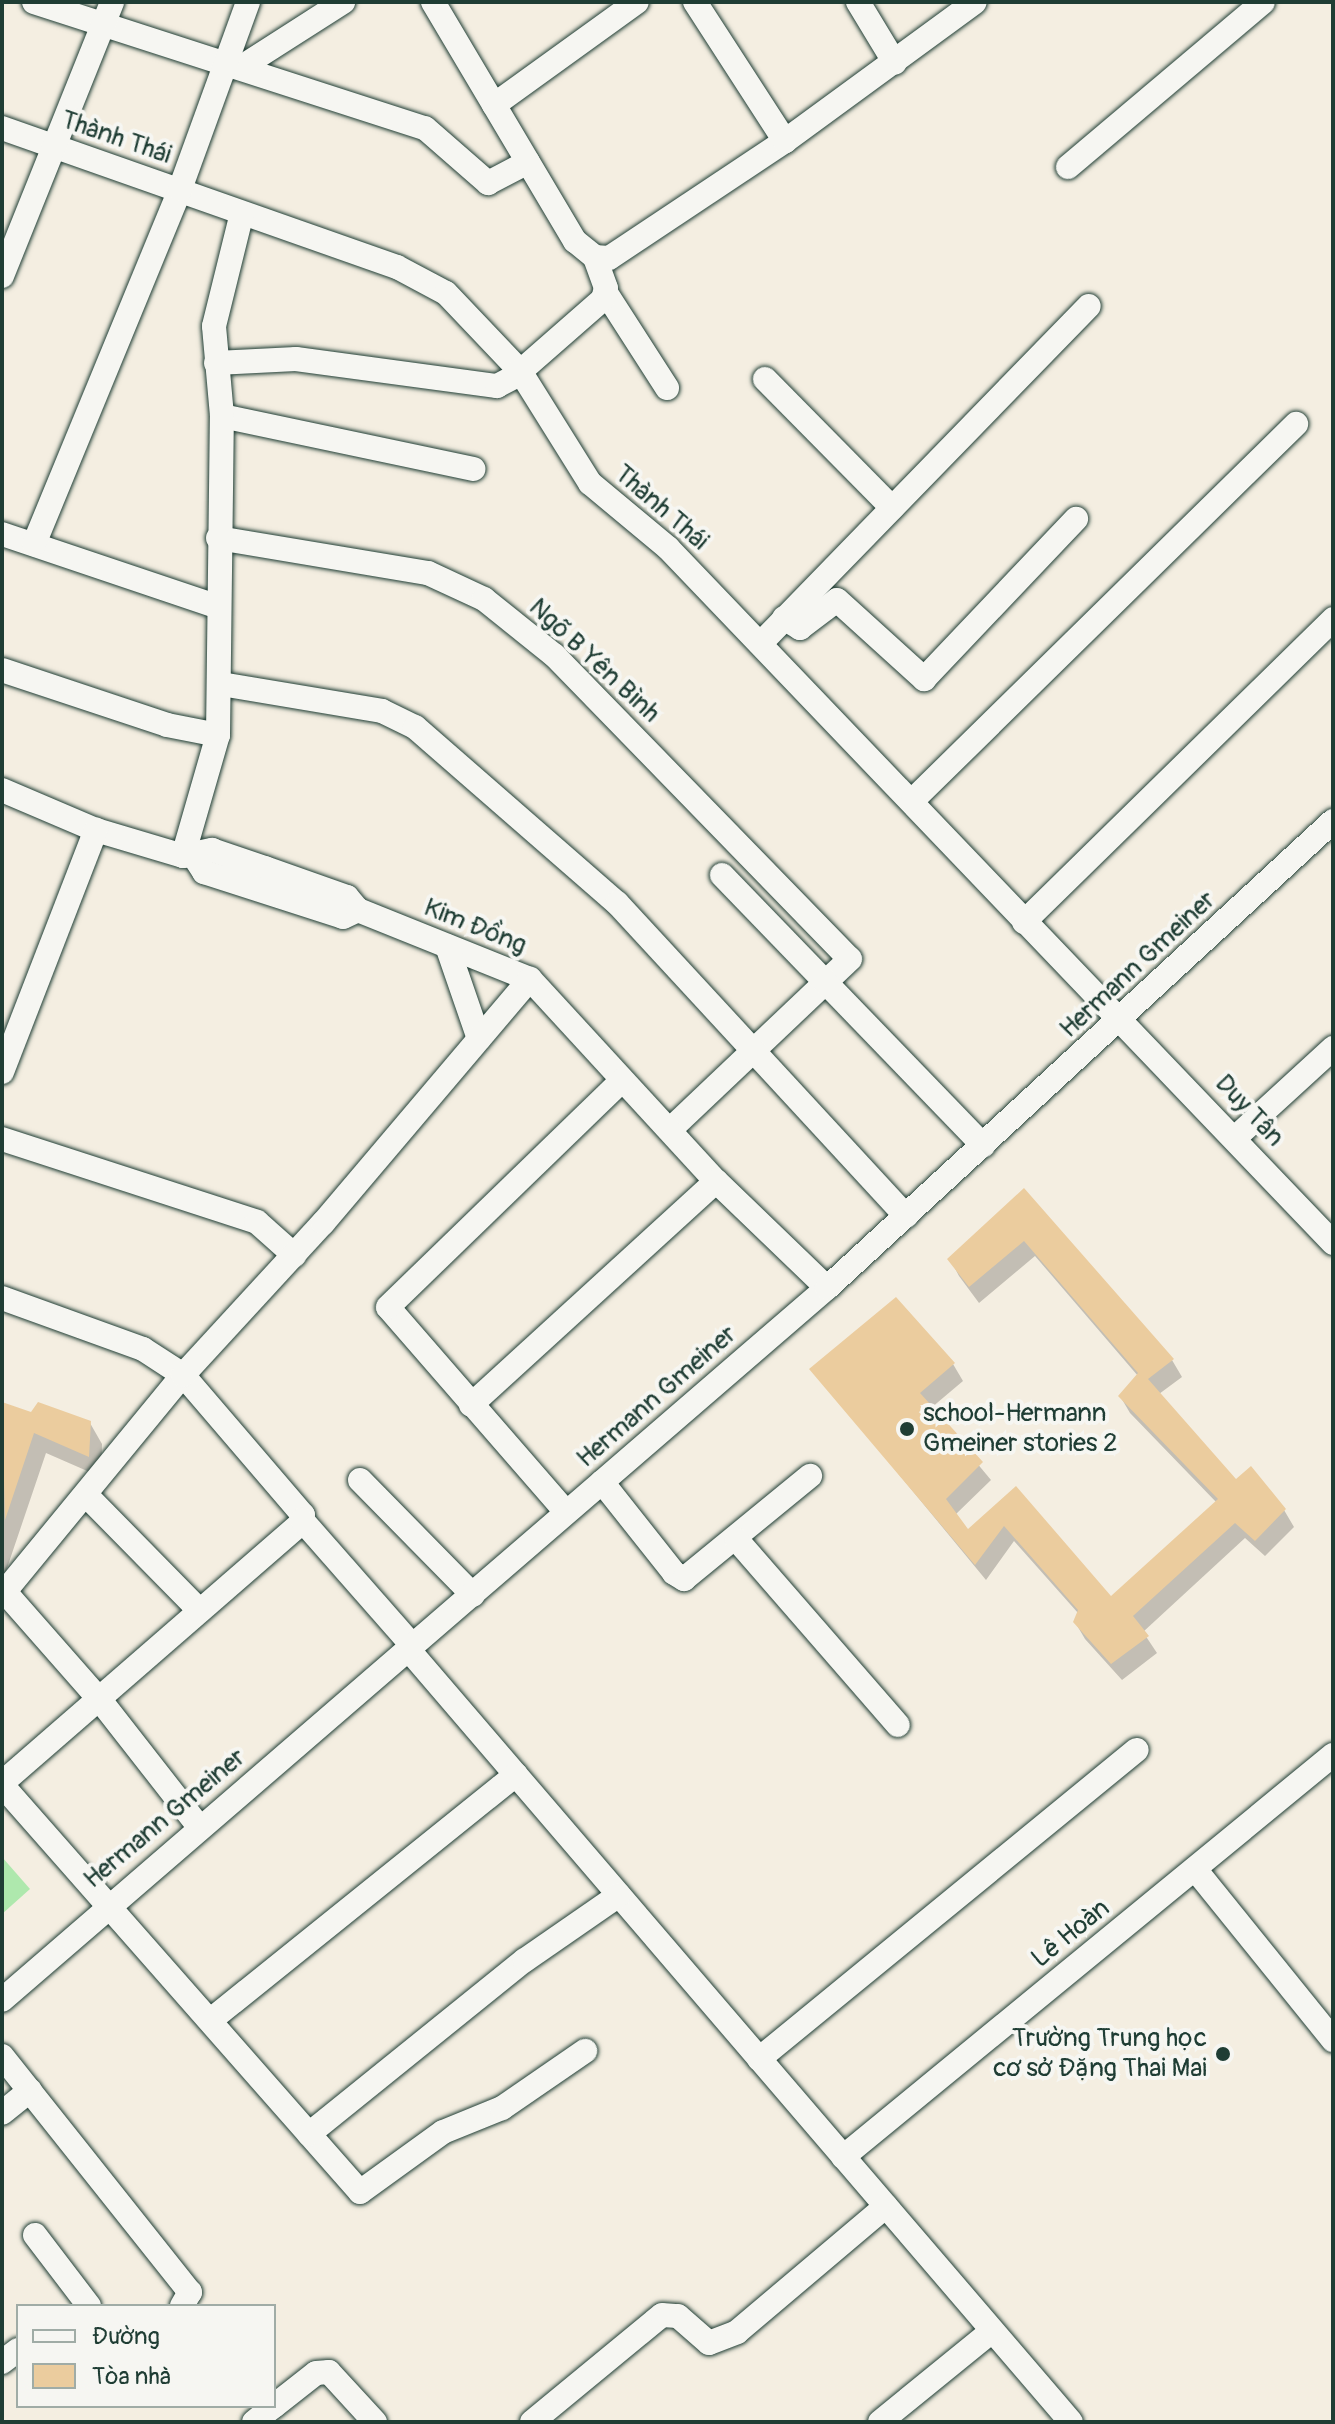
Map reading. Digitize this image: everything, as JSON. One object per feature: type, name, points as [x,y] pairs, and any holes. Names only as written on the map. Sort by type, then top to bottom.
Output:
[{"type":"street","points":[[34,2],[108,13],[234,64],[425,128],[488,183],[528,162]]},
{"type":"street","points":[[34,544],[234,64],[248,2]]},
{"type":"street","points":[[234,64],[343,2]]},
{"type":"street","points":[[433,2],[575,241],[595,257],[606,293],[667,388]]},
{"type":"street","points":[[494,105],[602,12],[637,2]]},
{"type":"street","points":[[695,2],[785,141]]},
{"type":"street","points":[[858,2],[895,63]]},
{"type":"street","points":[[595,257],[620,255],[895,63],[975,2]]},
{"type":"street","points":[[1068,167],[1263,2]]},
{"type":"street","points":[[2,276],[57,148],[108,13]]},
{"type":"street","name":"Thành Thái","points":[[2,128],[397,267],[446,293],[520,371],[590,483],[668,548],[913,800],[1024,922],[1123,1020]]},
{"type":"street","points":[[2,790],[96,830],[189,857],[218,735],[221,684],[218,538],[222,416],[214,326],[242,213]]},
{"type":"street","points":[[216,363],[296,359],[488,387],[520,371],[606,293]]},
{"type":"street","points":[[761,643],[1089,306]]},
{"type":"street","points":[[765,379],[892,508]]},
{"type":"street","points":[[222,416],[473,469]]},
{"type":"street","points":[[913,800],[1296,424]]},
{"type":"street","points":[[784,618],[800,628],[837,600],[924,679],[1076,519]]},
{"type":"street","points":[[2,534],[219,607]]},
{"type":"street","name":"Ngõ B Yên Bình","points":[[218,538],[428,573],[484,599],[554,655],[723,824],[850,959],[828,982]]},
{"type":"street","points":[[1024,922],[1333,619]]},
{"type":"street","points":[[2,670],[167,725],[218,735]]},
{"type":"street","points":[[221,684],[382,711],[415,727],[617,903],[906,1216]]},
{"type":"street","points":[[2,1072],[96,830]]},
{"type":"street","name":"Hermann Gmeiner","points":[[2,2000],[110,1902],[473,1595],[827,1288],[1328,836]]},
{"type":"street","name":"Kim Đồng","points":[[189,857],[212,850],[261,879],[347,897],[358,910],[530,979],[716,1181],[827,1288]]},
{"type":"street","points":[[722,875],[983,1145]]},
{"type":"street","points":[[447,946],[479,1039]]},
{"type":"street","points":[[200,1828],[100,1700],[4,1594],[88,1497],[183,1375],[294,1255],[530,979]]},
{"type":"street","points":[[671,1129],[828,982]]},
{"type":"street","name":"Duy Tân","points":[[1123,1020],[1333,1243]]},
{"type":"street","points":[[1236,1137],[1333,1048]]},
{"type":"street","points":[[566,1512],[388,1307],[622,1080]]},
{"type":"street","points":[[2,1139],[257,1222],[294,1255]]},
{"type":"street","points":[[471,1405],[716,1181]]},
{"type":"street","points":[[2,1298],[143,1349],[183,1375],[298,1506],[302,1520],[516,1775],[1071,2422]]},
{"type":"street","points":[[602,1482],[679,1577],[693,1576],[810,1476]]},
{"type":"street","points":[[360,1480],[473,1595]]},
{"type":"street","points":[[88,1497],[199,1610]]},
{"type":"street","points":[[302,1520],[2,1784],[212,2019],[354,2189],[368,2191],[443,2132],[502,2108],[585,2051]]},
{"type":"street","points":[[737,1540],[898,1725]]},
{"type":"street","points":[[759,2059],[1137,1750]]},
{"type":"street","name":"Lê Hoàn","points":[[843,2157],[1333,1755]]},
{"type":"street","points":[[212,2019],[516,1775]]},
{"type":"street","points":[[1195,1869],[1333,2040]]},
{"type":"street","points":[[309,2134],[525,1960],[619,1895]]},
{"type":"street","points":[[2,2056],[190,2292],[183,2304]]},
{"type":"street","points":[[2,2113],[30,2090]]},
{"type":"street","points":[[532,2422],[662,2315],[678,2316],[709,2343],[737,2332],[886,2206]]},
{"type":"street","points":[[35,2235],[83,2304]]},
{"type":"street","points":[[880,2422],[992,2331]]},
{"type":"street","points":[[276,2404],[316,2373],[329,2372],[375,2422]]},
{"type":"street","points":[[254,2422],[272,2408]]},
{"type":"green space","points":[[2,1857],[30,1889],[2,1914]]},
{"type":"building","name":"school-Hermann Gmeiner stories 2","points":[[1024,1188],[1174,1359],[1148,1379],[1236,1479],[1251,1466],[1286,1509],[1255,1541],[1235,1523],[1133,1616],[1149,1636],[1111,1664],[1073,1622],[1078,1610],[1004,1526],[975,1565],[809,1369],[896,1297],[955,1363],[920,1393],[983,1462],[946,1499],[968,1529],[1016,1486],[1111,1596],[1218,1499],[1118,1396],[1138,1373],[1024,1241],[969,1287],[947,1259]]},
{"type":"building","points":[[2,1402],[31,1412],[38,1402],[91,1421],[89,1457],[34,1433],[5,1520]]},
{"type":"place","name":"school-Hermann Gmeiner stories 2","points":[[907,1429]]},
{"type":"place","name":"Trường Trung học cơ sở Đặng Thai Mai","points":[[1223,2054]]}]
